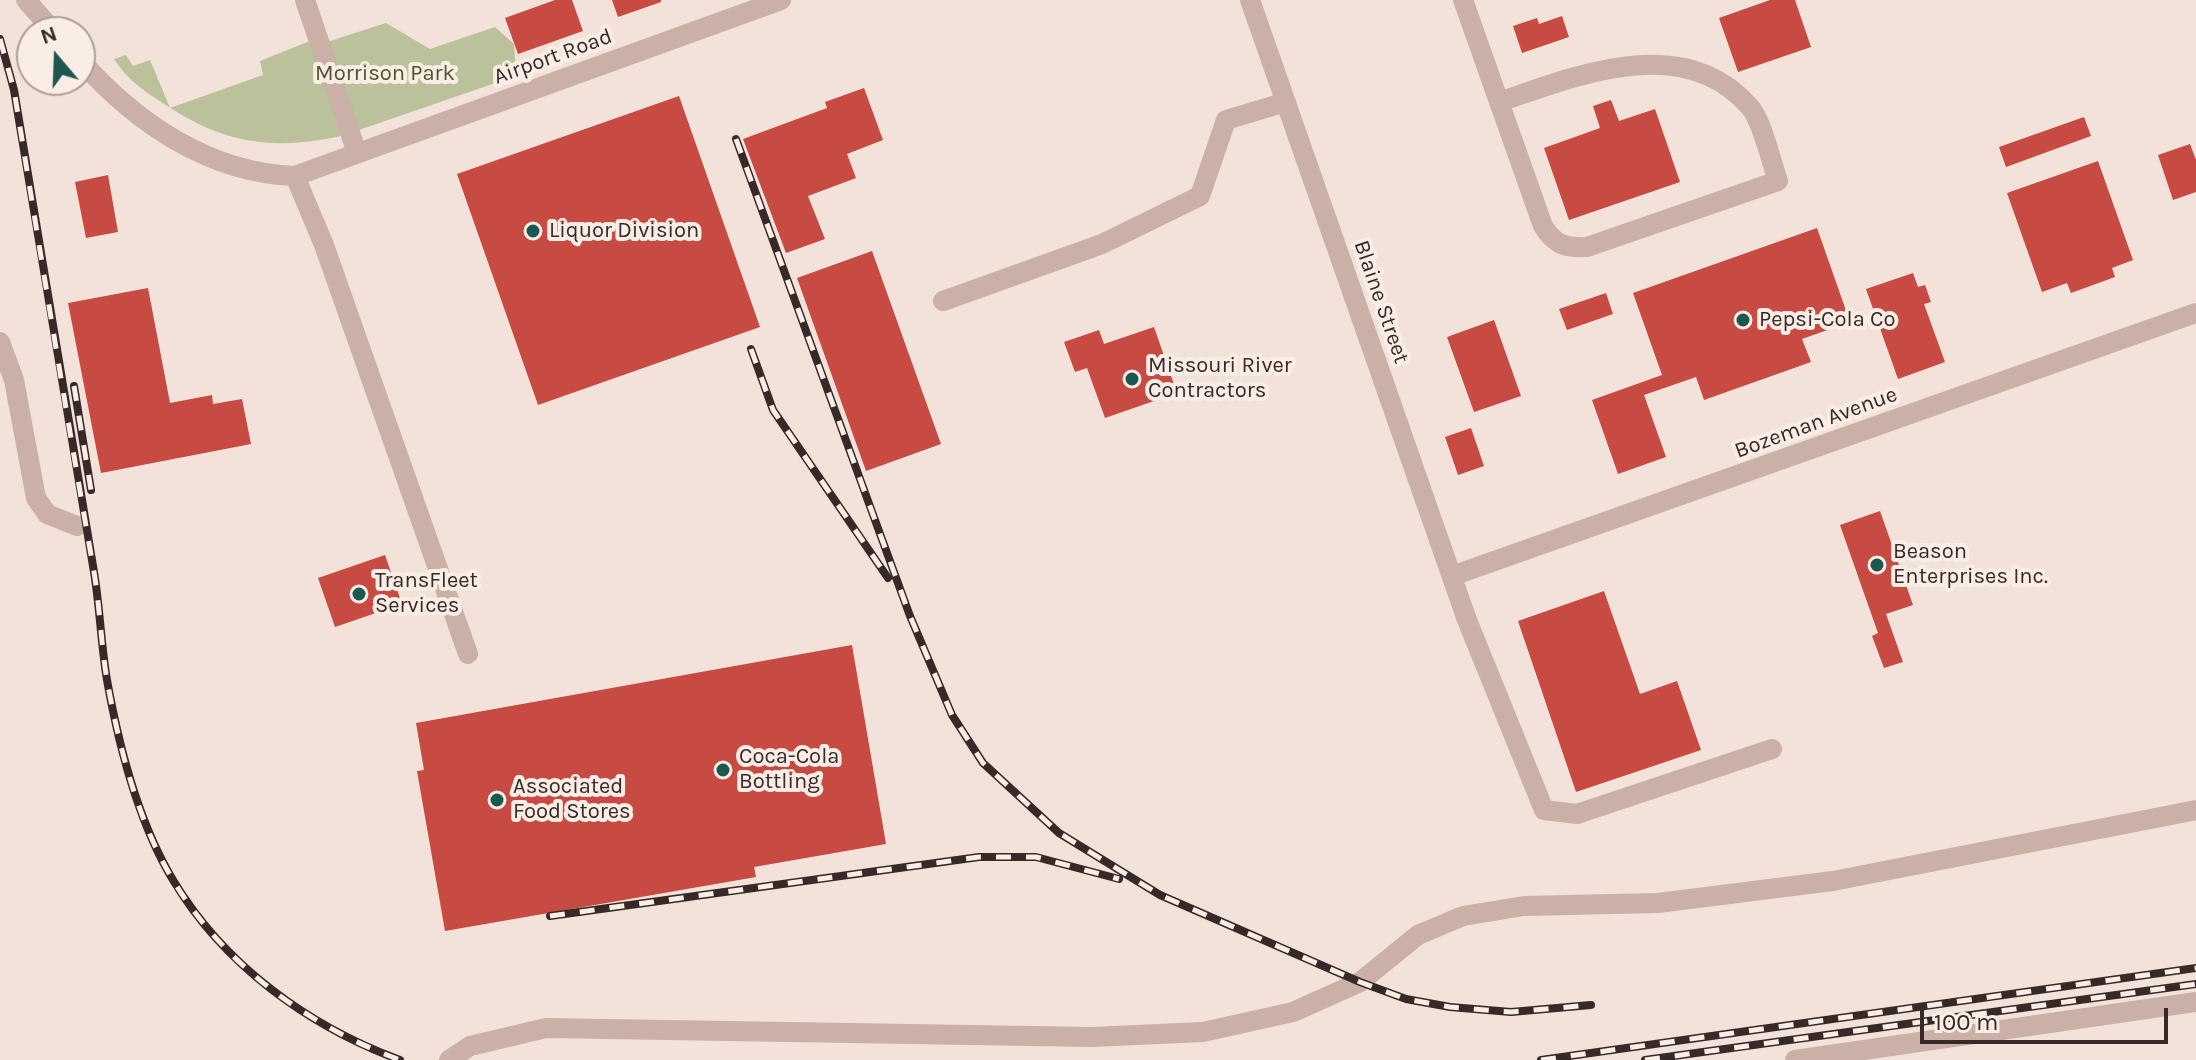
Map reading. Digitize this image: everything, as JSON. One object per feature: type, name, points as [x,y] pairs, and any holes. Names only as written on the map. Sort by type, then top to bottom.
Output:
[{"type":"street","points":[[26,0],[40,16]]},
{"type":"street","points":[[305,0],[357,153]]},
{"type":"street","name":"Airport Road","points":[[96,78],[142,120],[186,147],[260,175],[295,176],[781,0]]},
{"type":"street","name":"Blaine Street","points":[[1250,0],[1467,620],[1544,810],[1577,814],[1772,749]]},
{"type":"street","points":[[1463,0],[1499,102],[1543,226],[1552,240],[1568,248],[1587,247],[1778,181],[1751,107],[1728,87],[1691,70],[1653,64],[1595,69],[1499,102]]},
{"type":"street","points":[[943,301],[1102,244],[1200,196],[1226,120],[1286,102]]},
{"type":"street","points":[[295,176],[329,259],[468,654]]},
{"type":"street","name":"Bozeman Avenue","points":[[1452,576],[2196,313]]},
{"type":"street","points":[[0,342],[14,380],[36,498],[47,514],[77,526]]},
{"type":"street","points":[[449,1060],[470,1046],[546,1028],[1092,1037],[1203,1032],[1293,1012],[1347,988],[1360,982],[1418,935],[1463,916],[1524,906],[1658,903],[1833,881],[2196,810]]},
{"type":"street","points":[[1795,1060],[2196,1002]]},
{"type":"green space","name":"Morrison Park","points":[[386,23],[430,49],[495,27],[514,44],[515,61],[504,80],[359,130],[327,42]]},
{"type":"green space","points":[[310,41],[341,136],[295,143],[252,141],[211,130],[170,108],[263,75],[260,61]]},
{"type":"green space","points":[[126,55],[133,66],[150,60],[170,107],[132,81],[114,59]]},
{"type":"building","points":[[555,0],[572,0],[583,31],[518,54],[505,18]]},
{"type":"building","points":[[612,0],[661,0],[661,2],[618,17]]},
{"type":"building","points":[[1770,0],[1795,0],[1811,47],[1738,72],[1719,18]]},
{"type":"building","points":[[1562,16],[1569,37],[1522,53],[1513,26],[1537,18],[1539,24]]},
{"type":"building","points":[[864,88],[883,140],[847,154],[856,178],[808,196],[825,239],[786,253],[743,139],[827,108],[825,102]]},
{"type":"building","points":[[679,96],[760,327],[538,405],[457,174]]},
{"type":"building","points":[[1611,100],[1619,121],[1655,109],[1680,182],[1569,220],[1544,148],[1600,128],[1593,106]]},
{"type":"building","points":[[2084,117],[2091,136],[2006,167],[1999,147]]},
{"type":"building","points":[[2190,144],[2196,160],[2196,192],[2173,200],[2158,155]]},
{"type":"building","points":[[2098,161],[2133,260],[2112,268],[2115,277],[2071,293],[2067,283],[2042,292],[2007,193]]},
{"type":"building","points":[[108,175],[118,232],[86,238],[75,182]]},
{"type":"building","points":[[1817,228],[1850,322],[1802,339],[1811,362],[1704,400],[1696,377],[1644,395],[1666,457],[1618,474],[1592,400],[1662,375],[1633,293]]},
{"type":"building","points":[[872,251],[941,444],[866,471],[797,278]]},
{"type":"building","points":[[1913,273],[1918,287],[1925,285],[1931,302],[1924,304],[1945,362],[1898,379],[1866,289]]},
{"type":"building","points":[[148,288],[170,403],[212,395],[213,404],[242,399],[251,444],[101,473],[68,303]]},
{"type":"building","points":[[1606,293],[1613,314],[1567,330],[1559,309]]},
{"type":"building","points":[[1494,320],[1521,396],[1474,412],[1447,337]]},
{"type":"building","points":[[1154,327],[1177,393],[1105,418],[1087,368],[1075,372],[1064,342],[1099,330],[1104,344]]},
{"type":"building","points":[[1471,428],[1484,466],[1458,475],[1445,437]]},
{"type":"building","points":[[1880,511],[1913,605],[1886,614],[1903,662],[1884,668],[1872,636],[1878,633],[1840,525]]},
{"type":"building","points":[[385,555],[402,604],[335,627],[318,578]]},
{"type":"building","points":[[1604,591],[1640,694],[1677,681],[1701,750],[1576,792],[1518,621]]},
{"type":"building","points":[[852,645],[886,844],[754,867],[756,877],[445,931],[417,771],[424,770],[416,723]]},
{"type":"railway","points":[[0,39],[14,90],[94,572],[107,680],[117,731],[140,809],[173,880],[217,939],[243,965],[301,1011],[366,1046],[400,1060]]},
{"type":"railway","points":[[736,139],[910,616],[952,715],[983,763],[1059,833],[1160,895],[1360,982],[1406,999],[1450,1007],[1511,1012],[1591,1005]]},
{"type":"railway","points":[[751,349],[773,410],[888,578]]},
{"type":"railway","points":[[74,386],[91,490]]},
{"type":"railway","points":[[550,916],[979,857],[1036,857],[1119,879]]},
{"type":"railway","points":[[1541,1060],[2196,968]]},
{"type":"railway","points":[[1645,1060],[2196,984]]},
{"type":"place","name":"Liquor Division","points":[[533,231]]},
{"type":"place","name":"Pepsi-Cola Co","points":[[1743,320]]},
{"type":"place","name":"Missouri River Contractors","points":[[1132,379]]},
{"type":"place","name":"Beason Enterprises Inc.","points":[[1877,565]]},
{"type":"place","name":"TransFleet Services","points":[[359,594]]},
{"type":"place","name":"Coca-Cola Bottling","points":[[723,770]]},
{"type":"place","name":"Associated Food Stores","points":[[497,800]]}]
